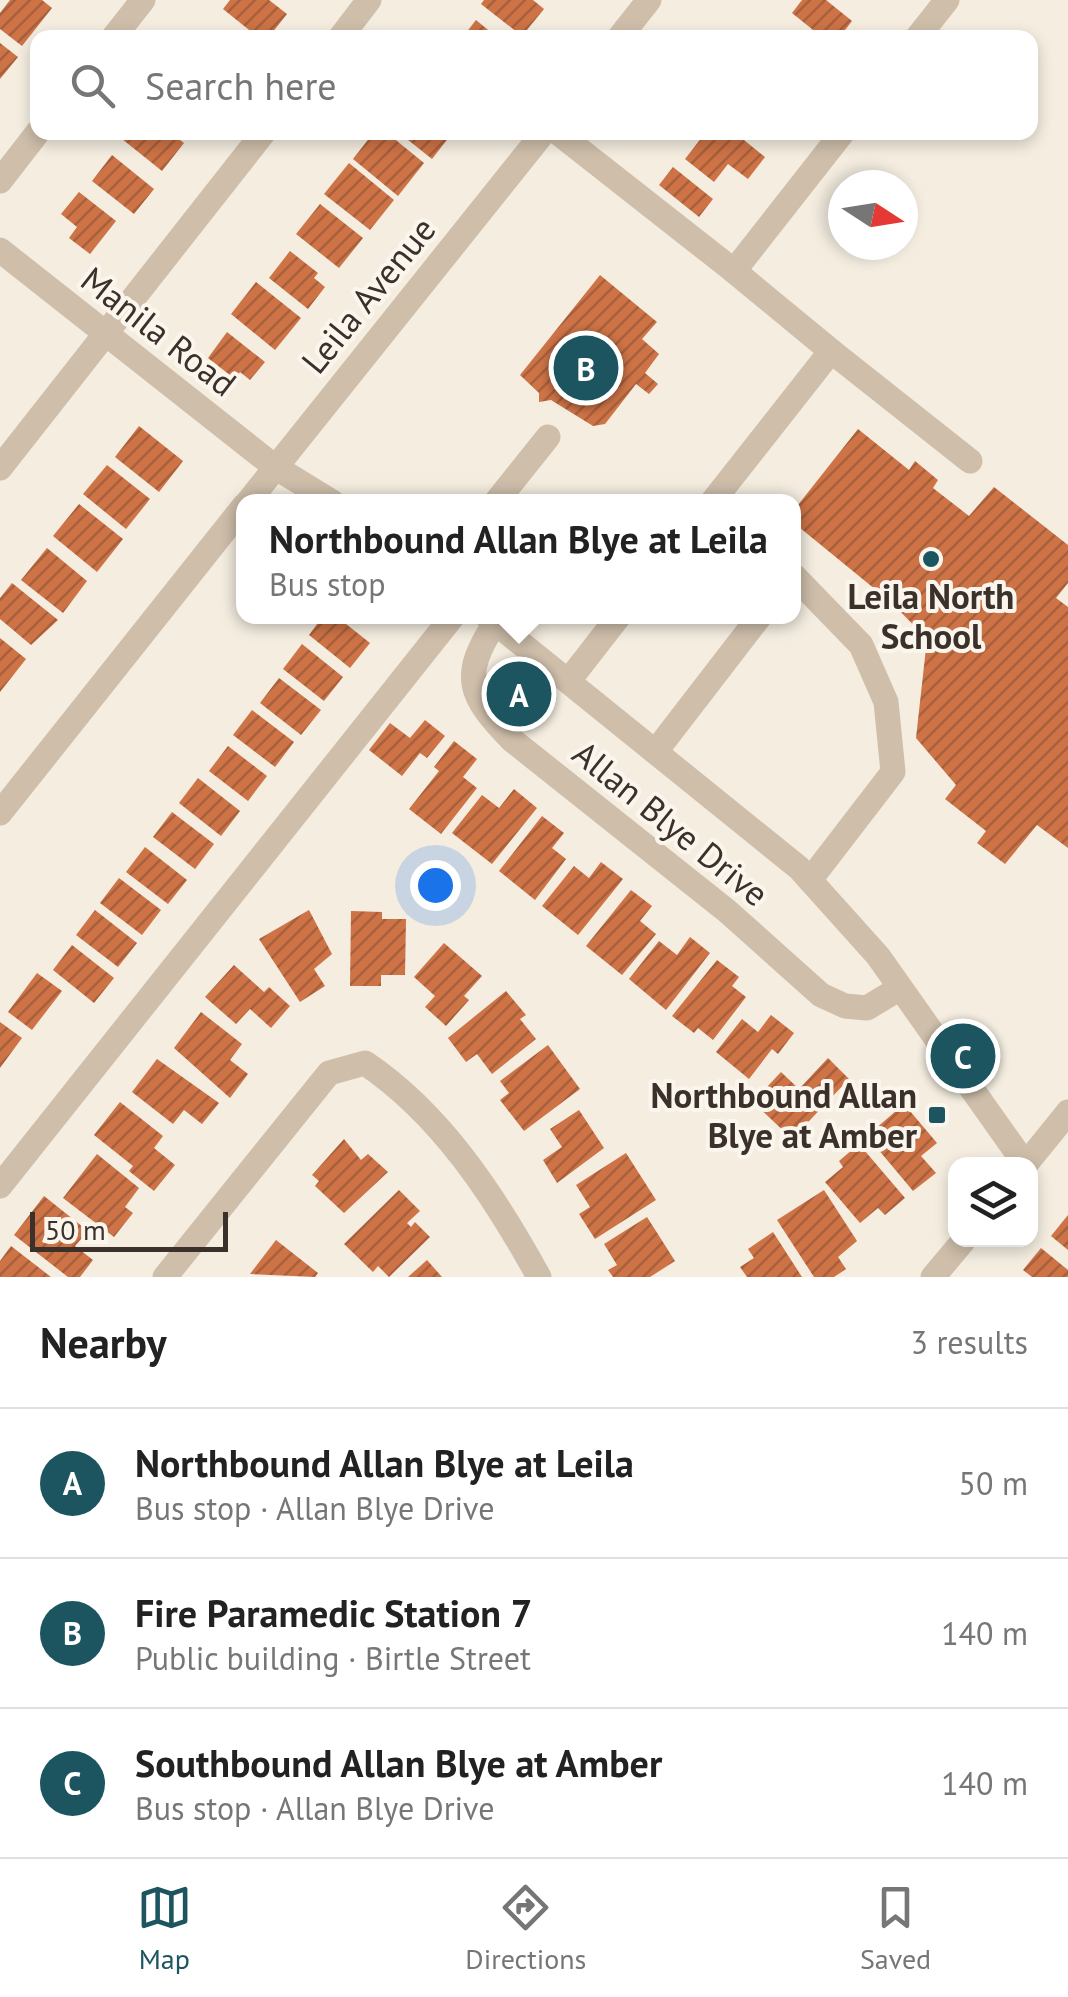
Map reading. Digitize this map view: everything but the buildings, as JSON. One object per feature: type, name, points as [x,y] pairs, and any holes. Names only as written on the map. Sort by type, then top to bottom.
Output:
[{"type":"street","points":[[119,30],[143,0]]},
{"type":"street","points":[[346,30],[369,0]]},
{"type":"street","points":[[625,30],[649,0]]},
{"type":"street","points":[[923,30],[947,0]]},
{"type":"street","points":[[0,181],[32,140]]},
{"type":"street","points":[[0,468],[258,140]]},
{"type":"street","name":"Leila Avenue","points":[[254,494],[538,140]]},
{"type":"street","points":[[567,140],[970,461]]},
{"type":"street","points":[[734,271],[837,140]]},
{"type":"street","name":"Manila Road","points":[[0,250],[276,466]]},
{"type":"street","points":[[719,494],[831,351]]},
{"type":"street","points":[[502,494],[548,438]]},
{"type":"street","points":[[276,466],[320,494]]},
{"type":"street","name":"Leila Avenue","points":[[0,812],[236,517]]},
{"type":"street","points":[[801,583],[861,645],[886,702],[892,772],[810,880]]},
{"type":"street","points":[[0,1186],[447,624]]},
{"type":"street","name":"Allan Blye Drive","points":[[489,624],[471,677],[481,708],[512,740],[727,911],[821,995],[845,1006],[867,1008],[900,988]]},
{"type":"street","name":"Allan Blye Drive","points":[[496,624],[570,679],[810,880],[878,956],[1021,1157]]},
{"type":"street","points":[[570,679],[614,624]]},
{"type":"street","points":[[656,751],[754,624]]},
{"type":"street","points":[[166,1277],[329,1074],[365,1063],[400,1087],[450,1140],[516,1236],[539,1277]]},
{"type":"street","points":[[1032,1157],[1068,1112]]},
{"type":"street","points":[[933,1277],[958,1247]]},
{"type":"place","name":"Fire Paramedic Station 7","points":[[586,368]]},
{"type":"place","name":"Leila North School","points":[[931,559]]},
{"type":"place","name":"Northbound Allan Blye at Leila","points":[[519,694]]},
{"type":"place","name":"Southbound Allan Blye at Amber","points":[[963,1056]]},
{"type":"place","name":"Northbound Allan Blye at Amber","points":[[937,1115]]}]
